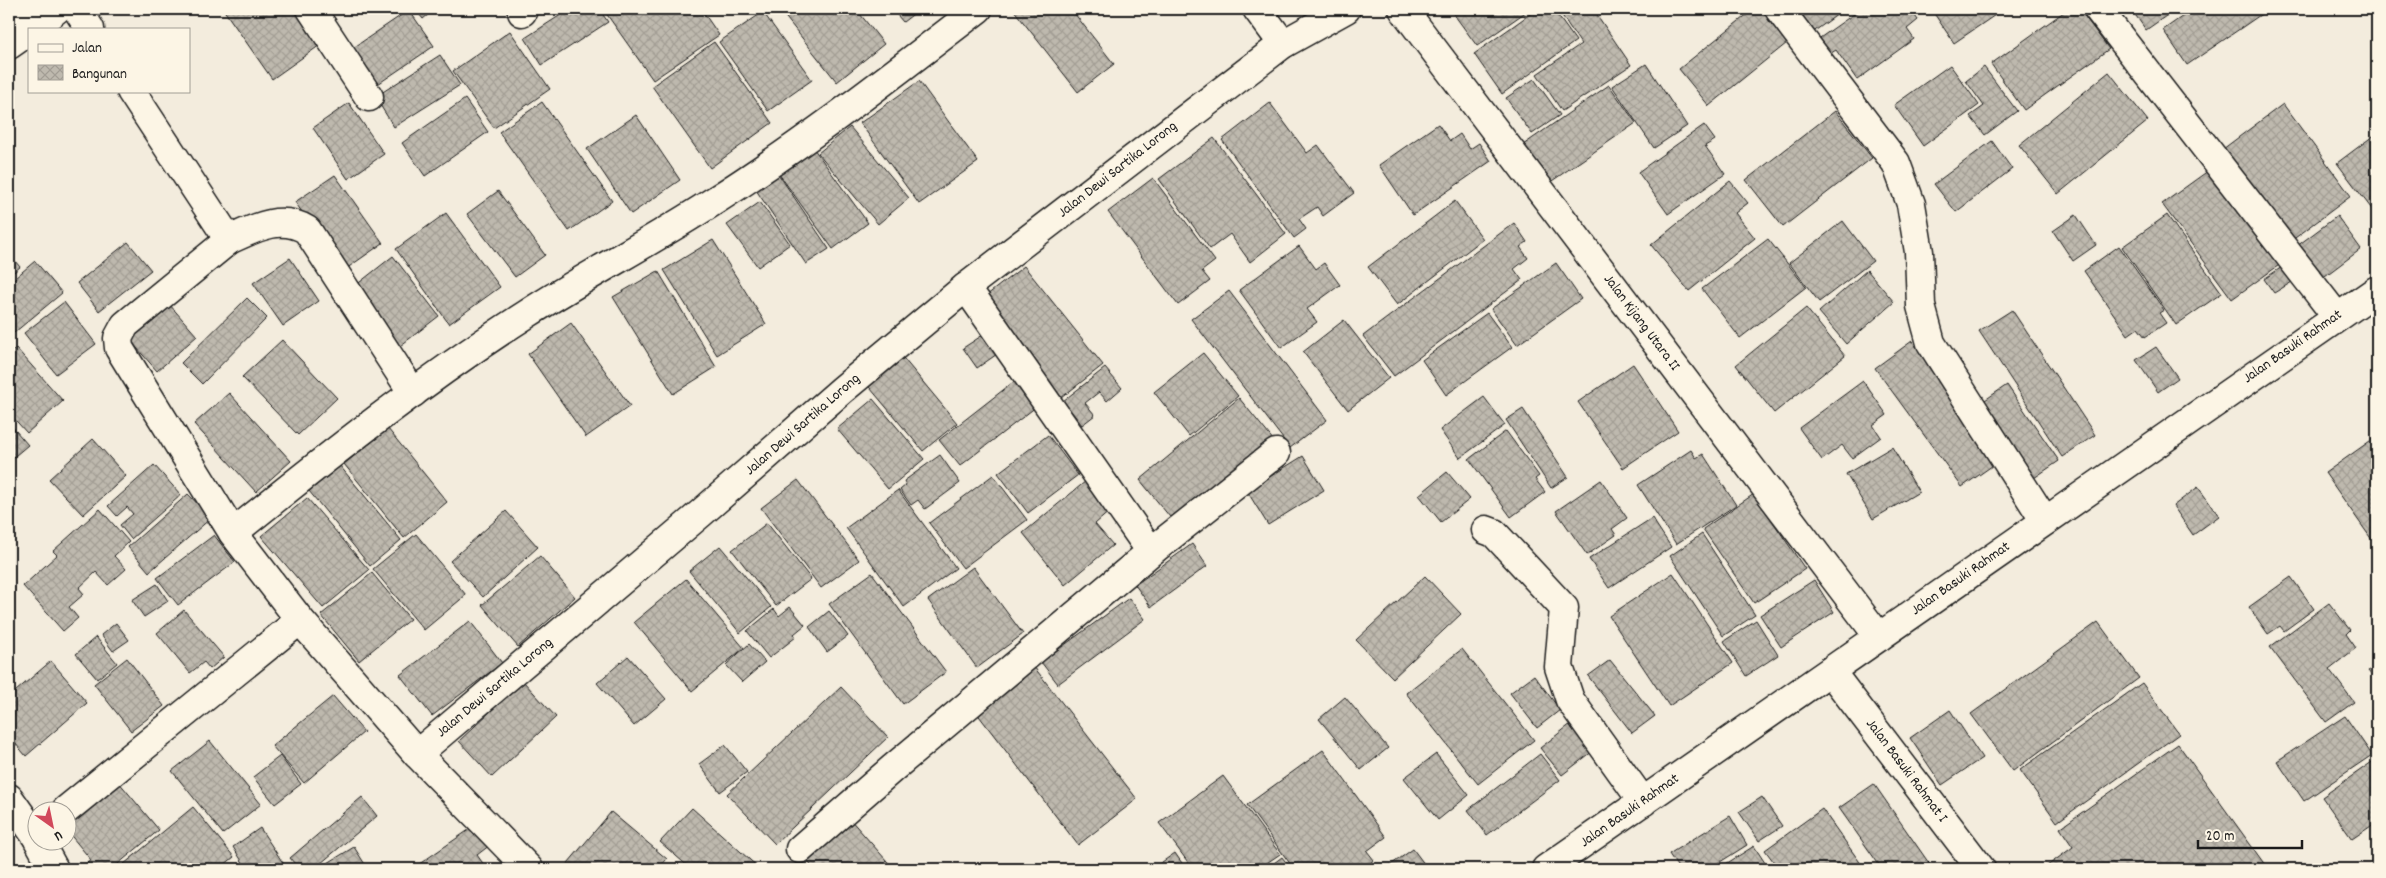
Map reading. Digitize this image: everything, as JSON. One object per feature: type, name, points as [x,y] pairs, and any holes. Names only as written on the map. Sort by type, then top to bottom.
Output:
[{"type":"main road","points":[[16,9],[29,28]]},
{"type":"main road","points":[[33,28],[57,9]]},
{"type":"main road","points":[[77,9],[89,28]]},
{"type":"main road","points":[[311,9],[370,97]]},
{"type":"main road","points":[[233,533],[362,429],[413,393],[527,314],[711,203],[799,142],[978,9]]},
{"type":"main road","points":[[1257,9],[1283,44]]},
{"type":"main road","name":"Jalan Dewi Sartika Lorong","points":[[417,754],[700,514],[842,390],[966,287],[1283,44],[1346,9]]},
{"type":"main road","name":"Jalan Kijang Utara II","points":[[1404,9],[1879,637]]},
{"type":"main road","points":[[1779,9],[1896,163],[1911,204],[1919,252],[1921,306],[1931,343],[2045,521]]},
{"type":"main road","points":[[2098,9],[2337,317]]},
{"type":"main road","points":[[9,45],[28,31]]},
{"type":"main road","points":[[132,92],[229,240]]},
{"type":"main road","points":[[413,393],[307,230],[296,223],[275,222],[229,240],[125,325],[118,338],[119,348],[233,533],[300,620],[417,754],[529,869]]},
{"type":"main road","points":[[966,287],[1143,540],[1153,550]]},
{"type":"main road","name":"Jalan Basuki Rahmat","points":[[1557,866],[1643,802],[2377,290]]},
{"type":"main road","points":[[800,849],[892,768],[1153,550],[1276,453]]},
{"type":"main road","points":[[1486,530],[1494,534],[1564,608],[1559,668],[1570,700],[1643,802]]},
{"type":"main road","points":[[78,800],[300,620]]},
{"type":"main road","name":"Jalan Basuki Rahmat I","points":[[1831,672],[1981,869]]},
{"type":"main road","points":[[9,798],[28,824]]},
{"type":"main road","points":[[44,850],[54,869]]},
{"type":"building","points":[[223,9],[299,9],[323,43],[272,79]]},
{"type":"building","points":[[415,9],[435,9],[423,19]]},
{"type":"building","points":[[570,9],[599,9],[608,22],[542,65],[525,38]]},
{"type":"building","points":[[603,9],[701,9],[719,35],[653,80]]},
{"type":"building","points":[[790,9],[856,9],[884,44],[837,82],[783,14]]},
{"type":"building","points":[[892,9],[920,9],[903,22]]},
{"type":"building","points":[[1013,9],[1071,9],[1114,64],[1078,92]]},
{"type":"building","points":[[1450,9],[1530,9],[1477,46]]},
{"type":"building","points":[[1537,9],[1553,9],[1576,41],[1502,94],[1474,54]]},
{"type":"building","points":[[1569,9],[1593,9],[1631,65],[1562,111],[1537,74],[1581,44],[1561,14]]},
{"type":"building","points":[[1754,9],[1767,9],[1792,39],[1709,106],[1679,69]]},
{"type":"building","points":[[1795,9],[1845,9],[1812,33]]},
{"type":"building","points":[[1861,9],[1910,9],[1918,20],[1907,29],[1914,39],[1857,80],[1836,50],[1828,55],[1817,40]]},
{"type":"building","points":[[1931,9],[2004,9],[1954,43]]},
{"type":"building","points":[[2068,9],[2079,9],[2109,49],[2024,110],[1991,64]]},
{"type":"building","points":[[2131,9],[2176,9],[2146,30]]},
{"type":"building","points":[[2193,9],[2260,9],[2263,13],[2187,65],[2163,30]]},
{"type":"building","points":[[409,10],[434,46],[375,86],[350,50]]},
{"type":"building","points":[[763,12],[812,80],[768,111],[719,42]]},
{"type":"building","points":[[510,31],[550,89],[494,128],[453,71]]},
{"type":"building","points":[[714,42],[772,123],[710,168],[652,86]]},
{"type":"building","points":[[440,55],[460,85],[394,127],[375,97]]},
{"type":"building","points":[[1646,64],[1687,126],[1654,148],[1612,86]]},
{"type":"building","points":[[1950,65],[1979,105],[1923,146],[1894,105]]},
{"type":"building","points":[[1984,67],[2017,111],[1985,135],[1970,116],[1984,106],[1966,81]]},
{"type":"building","points":[[2109,72],[2148,121],[2058,194],[2019,145]]},
{"type":"building","points":[[1534,79],[1560,115],[1532,134],[1506,98]]},
{"type":"building","points":[[919,81],[978,162],[919,204],[860,123]]},
{"type":"building","points":[[1609,85],[1636,123],[1549,183],[1523,145]]},
{"type":"building","points":[[465,99],[488,132],[425,176],[402,143]]},
{"type":"building","points":[[542,102],[612,201],[569,231],[499,132]]},
{"type":"building","points":[[349,103],[384,154],[348,179],[313,128]]},
{"type":"building","points":[[1270,103],[1307,153],[1318,145],[1354,193],[1323,216],[1317,207],[1299,219],[1306,229],[1294,238],[1222,140]]},
{"type":"building","points":[[2283,104],[2351,196],[2291,241],[2223,149]]},
{"type":"building","points":[[1835,111],[1872,158],[1783,227],[1746,180]]},
{"type":"building","points":[[636,115],[680,180],[631,214],[587,149]]},
{"type":"building","points":[[1438,124],[1450,141],[1460,134],[1470,149],[1479,143],[1491,161],[1413,215],[1379,165]]},
{"type":"building","points":[[1704,125],[1715,140],[1705,146],[1725,174],[1668,214],[1638,172]]},
{"type":"building","points":[[850,127],[909,198],[878,224],[818,153]]},
{"type":"building","points":[[2377,133],[2377,216],[2337,163]]},
{"type":"building","points":[[1214,138],[1286,234],[1250,262],[1230,234],[1210,249],[1159,179]]},
{"type":"building","points":[[1992,141],[2012,169],[1956,212],[1934,184]]},
{"type":"building","points":[[814,149],[868,223],[833,249],[779,174]]},
{"type":"building","points":[[2212,168],[2282,263],[2232,299],[2162,204]]},
{"type":"building","points":[[335,175],[383,243],[343,271],[295,202]]},
{"type":"building","points":[[779,175],[829,249],[806,264],[756,190]]},
{"type":"building","points":[[1153,178],[1215,261],[1202,271],[1210,281],[1178,305],[1108,212]]},
{"type":"building","points":[[1730,181],[1748,203],[1735,213],[1755,238],[1689,291],[1651,245]]},
{"type":"building","points":[[498,191],[545,255],[515,277],[467,214]]},
{"type":"building","points":[[1455,201],[1483,239],[1397,305],[1368,267]]},
{"type":"building","points":[[760,202],[790,244],[758,267],[727,225]]},
{"type":"building","points":[[446,213],[500,287],[449,324],[396,249]]},
{"type":"building","points":[[2076,215],[2096,245],[2073,261],[2053,231]]},
{"type":"building","points":[[2167,215],[2222,293],[2176,325],[2122,247]]},
{"type":"building","points":[[2337,216],[2361,249],[2321,279],[2297,246]]},
{"type":"building","points":[[1843,221],[1873,261],[1819,302],[1789,263]]},
{"type":"building","points":[[1514,223],[1527,242],[1520,247],[1528,258],[1514,269],[1522,280],[1394,376],[1363,336]]},
{"type":"building","points":[[1768,239],[1806,287],[1740,338],[1702,289]]},
{"type":"building","points":[[713,240],[766,324],[717,355],[664,270]]},
{"type":"building","points":[[128,242],[151,270],[99,311],[77,283]]},
{"type":"building","points":[[1299,246],[1316,269],[1324,263],[1340,285],[1307,309],[1317,322],[1281,348],[1239,290]]},
{"type":"building","points":[[2119,246],[2164,310],[2159,313],[2166,323],[2145,337],[2138,328],[2128,335],[2084,271]]},
{"type":"building","points":[[9,254],[20,267],[9,276]]},
{"type":"building","points":[[393,256],[439,316],[400,346],[355,286]]},
{"type":"building","points":[[290,258],[319,301],[283,326],[253,283]]},
{"type":"building","points":[[35,261],[62,293],[9,337],[9,283]]},
{"type":"building","points":[[1556,263],[1581,299],[1517,345],[1491,309]]},
{"type":"building","points":[[1024,266],[1103,365],[1061,398],[982,299]]},
{"type":"building","points":[[2282,267],[2292,282],[2274,293],[2264,279]]},
{"type":"building","points":[[1867,270],[1894,302],[1846,344],[1819,312]]},
{"type":"building","points":[[658,271],[716,367],[673,394],[613,297]]},
{"type":"building","points":[[1229,291],[1327,420],[1290,448],[1191,319]]},
{"type":"building","points":[[247,298],[267,318],[202,384],[181,363]]},
{"type":"building","points":[[64,302],[96,344],[56,374],[24,333]]},
{"type":"building","points":[[169,304],[197,336],[157,371],[129,339]]},
{"type":"building","points":[[1806,308],[1845,356],[1774,413],[1736,365]]},
{"type":"building","points":[[2012,310],[2095,435],[2062,457],[1979,331]]},
{"type":"building","points":[[1487,313],[1512,347],[1446,395],[1422,360]]},
{"type":"building","points":[[1344,320],[1389,378],[1348,410],[1303,352]]},
{"type":"building","points":[[571,323],[630,406],[586,437],[528,354]]},
{"type":"building","points":[[989,331],[1003,350],[977,368],[963,348]]},
{"type":"building","points":[[282,340],[337,398],[298,435],[242,377]]},
{"type":"building","points":[[1912,341],[1999,461],[1962,487],[1875,368]]},
{"type":"building","points":[[2156,347],[2178,378],[2158,392],[2136,360]]},
{"type":"building","points":[[16,348],[63,401],[27,433],[9,413],[9,355]]},
{"type":"building","points":[[899,353],[957,423],[923,451],[865,382]]},
{"type":"building","points":[[1203,353],[1238,396],[1189,436],[1154,392]]},
{"type":"building","points":[[1633,364],[1678,431],[1623,468],[1578,402]]},
{"type":"building","points":[[1105,368],[1122,388],[1107,401],[1099,392],[1085,403],[1095,415],[1082,425],[1063,401]]},
{"type":"building","points":[[1021,376],[1041,403],[960,466],[939,440]]},
{"type":"building","points":[[1863,381],[1887,415],[1873,425],[1881,437],[1852,458],[1842,445],[1822,460],[1799,428]]},
{"type":"building","points":[[2007,385],[2059,461],[2034,478],[1982,402]]},
{"type":"building","points":[[229,393],[291,461],[256,492],[194,424]]},
{"type":"building","points":[[1484,397],[1505,425],[1460,458],[1440,430]]},
{"type":"building","points":[[1239,398],[1274,441],[1174,522],[1140,480]]},
{"type":"building","points":[[873,399],[924,459],[888,489],[837,429]]},
{"type":"building","points":[[1523,409],[1568,477],[1551,488],[1506,420]]},
{"type":"building","points":[[9,423],[28,445],[9,461]]},
{"type":"building","points":[[388,429],[447,502],[404,538],[344,464]]},
{"type":"building","points":[[1506,431],[1539,476],[1535,479],[1545,492],[1511,517],[1469,459]]},
{"type":"building","points":[[1048,435],[1078,475],[1028,513],[998,473]]},
{"type":"building","points":[[2377,436],[2377,547],[2325,473]]},
{"type":"building","points":[[93,439],[126,476],[83,515],[49,479]]},
{"type":"building","points":[[1892,447],[1919,492],[1873,519],[1846,474]]},
{"type":"building","points":[[1691,450],[1696,458],[1703,454],[1736,505],[1676,544],[1638,485]]},
{"type":"building","points":[[940,455],[960,483],[925,509],[918,500],[911,505],[900,490],[906,485],[904,481]]},
{"type":"building","points":[[1303,456],[1324,490],[1268,525],[1247,491]]},
{"type":"building","points":[[154,465],[181,495],[131,539],[120,525],[133,514],[127,507],[117,516],[108,506]]},
{"type":"building","points":[[340,466],[401,540],[370,566],[309,491]]},
{"type":"building","points":[[1447,472],[1470,499],[1441,522],[1419,495]]},
{"type":"building","points":[[993,475],[1027,520],[963,568],[929,523]]},
{"type":"building","points":[[798,480],[859,560],[821,588],[761,508]]},
{"type":"building","points":[[1601,480],[1627,518],[1612,529],[1616,535],[1587,555],[1556,511]]},
{"type":"building","points":[[1086,481],[1111,510],[1095,524],[1113,545],[1065,585],[1023,533]]},
{"type":"building","points":[[2198,487],[2219,516],[2193,535],[2173,506]]},
{"type":"building","points":[[898,490],[956,568],[904,607],[846,528]]},
{"type":"building","points":[[188,494],[211,518],[149,572],[128,547]]},
{"type":"building","points":[[1754,494],[1805,569],[1754,603],[1703,529]]},
{"type":"building","points":[[307,498],[369,570],[323,608],[261,536]]},
{"type":"building","points":[[100,509],[129,542],[114,556],[126,569],[108,585],[96,572],[79,588],[84,594],[69,607],[78,618],[63,631],[23,586],[57,555],[53,551]]},
{"type":"building","points":[[506,511],[538,547],[483,597],[450,561]]},
{"type":"building","points":[[1652,518],[1671,547],[1609,588],[1589,559]]},
{"type":"building","points":[[767,523],[811,579],[776,606],[732,550]]},
{"type":"building","points":[[416,534],[466,595],[424,630],[373,569]]},
{"type":"building","points":[[1702,534],[1755,615],[1723,636],[1670,556]]},
{"type":"building","points":[[214,535],[235,562],[178,605],[157,578]]},
{"type":"building","points":[[1192,544],[1207,566],[1151,607],[1135,585]]},
{"type":"building","points":[[720,546],[771,607],[740,633],[689,571]]},
{"type":"building","points":[[540,556],[575,597],[518,647],[482,605]]},
{"type":"building","points":[[973,567],[1023,634],[977,668],[928,600]]},
{"type":"building","points":[[372,573],[410,619],[359,661],[321,615]]},
{"type":"building","points":[[872,573],[946,672],[903,704],[829,604]]},
{"type":"building","points":[[1673,573],[1733,663],[1669,706],[1609,616]]},
{"type":"building","points":[[1425,576],[1461,614],[1393,678],[1356,640]]},
{"type":"building","points":[[2291,577],[2314,609],[2284,631],[2280,626],[2268,634],[2249,607]]},
{"type":"building","points":[[686,579],[744,648],[692,691],[634,622]]},
{"type":"building","points":[[1814,580],[1834,612],[1781,647],[1760,615]]},
{"type":"building","points":[[157,584],[168,601],[144,617],[132,600]]},
{"type":"building","points":[[1129,598],[1145,619],[1058,684],[1041,662]]},
{"type":"building","points":[[2329,603],[2350,630],[2346,634],[2356,648],[2329,669],[2354,702],[2326,722],[2270,647]]},
{"type":"building","points":[[790,607],[805,625],[794,634],[796,637],[769,658],[747,631],[774,609],[779,616]]},
{"type":"building","points":[[184,610],[224,657],[210,669],[204,662],[190,673],[157,633]]},
{"type":"building","points":[[829,611],[848,636],[827,652],[809,627]]},
{"type":"building","points":[[1756,620],[1778,655],[1746,676],[1724,641]]},
{"type":"building","points":[[470,621],[502,663],[432,716],[400,675]]},
{"type":"building","points":[[2098,622],[2139,678],[2013,771],[1971,714]]},
{"type":"building","points":[[116,623],[129,640],[113,651],[101,635]]},
{"type":"building","points":[[96,637],[117,663],[97,679],[76,654]]},
{"type":"building","points":[[749,644],[765,662],[742,682],[726,665]]},
{"type":"building","points":[[1462,649],[1534,740],[1478,784],[1406,693]]},
{"type":"building","points":[[628,656],[666,699],[634,726],[597,683]]},
{"type":"building","points":[[127,658],[164,706],[131,731],[94,684]]},
{"type":"building","points":[[1610,660],[1655,716],[1632,733],[1588,676]]},
{"type":"building","points":[[51,661],[87,703],[26,756],[9,736],[9,697]]},
{"type":"building","points":[[2377,664],[2377,682],[2368,671]]},
{"type":"building","points":[[1034,667],[1137,799],[1078,845],[976,712]]},
{"type":"building","points":[[1534,675],[1560,710],[1537,728],[1510,693]]},
{"type":"building","points":[[523,681],[556,717],[492,777],[459,741]]},
{"type":"building","points":[[2142,683],[2179,734],[2057,822],[2020,770]]},
{"type":"building","points":[[841,687],[888,737],[775,844],[727,794]]},
{"type":"building","points":[[333,696],[364,732],[304,783],[272,746]]},
{"type":"building","points":[[1345,697],[1388,748],[1361,770],[1319,719]]},
{"type":"building","points":[[1950,710],[1982,758],[1942,785],[1910,738]]},
{"type":"building","points":[[2345,716],[2372,755],[2304,801],[2277,761]]},
{"type":"building","points":[[1576,720],[1597,748],[1562,775],[1540,748]]},
{"type":"building","points":[[210,741],[261,804],[223,834],[172,771]]},
{"type":"building","points":[[2178,744],[2268,869],[2043,869],[2073,847],[2060,828]]},
{"type":"building","points":[[725,745],[747,772],[720,792],[699,764]]},
{"type":"building","points":[[1323,750],[1386,837],[1367,851],[1374,860],[1361,869],[1294,869],[1247,805]]},
{"type":"building","points":[[1436,754],[1469,795],[1438,820],[1404,778]]},
{"type":"building","points":[[1540,754],[1560,780],[1487,835],[1468,810]]},
{"type":"building","points":[[280,756],[301,784],[275,804],[253,777]]},
{"type":"building","points":[[2372,762],[2377,769],[2377,822],[2352,839],[2322,797]]},
{"type":"building","points":[[1223,776],[1280,854],[1258,869],[1193,869],[1159,823]]},
{"type":"building","points":[[118,781],[159,830],[112,869],[79,869],[91,860],[78,844],[78,815]]},
{"type":"building","points":[[1874,784],[1933,869],[1882,869],[1839,808]]},
{"type":"building","points":[[362,797],[377,816],[314,869],[299,869],[290,858]]},
{"type":"building","points":[[1762,797],[1782,826],[1759,841],[1739,812]]},
{"type":"building","points":[[193,807],[234,857],[219,869],[118,869]]},
{"type":"building","points":[[692,808],[760,869],[691,869],[660,842]]},
{"type":"building","points":[[1822,809],[1864,868],[1779,869],[1765,850]]},
{"type":"building","points":[[611,812],[667,859],[658,869],[563,869]]},
{"type":"building","points":[[1730,816],[1747,845],[1709,869],[1679,869],[1669,854]]},
{"type":"building","points":[[849,818],[894,869],[814,869],[804,857]]},
{"type":"building","points":[[476,825],[490,845],[477,855],[487,869],[412,869]]},
{"type":"building","points":[[260,828],[287,869],[247,869],[233,847]]},
{"type":"building","points":[[1754,846],[1769,869],[1718,869]]},
{"type":"building","points":[[354,847],[368,869],[318,869]]},
{"type":"building","points":[[1413,849],[1428,869],[1385,869]]},
{"type":"building","points":[[1175,853],[1186,869],[1152,869]]},
{"type":"building","points":[[1282,857],[1291,869],[1266,869]]}]
